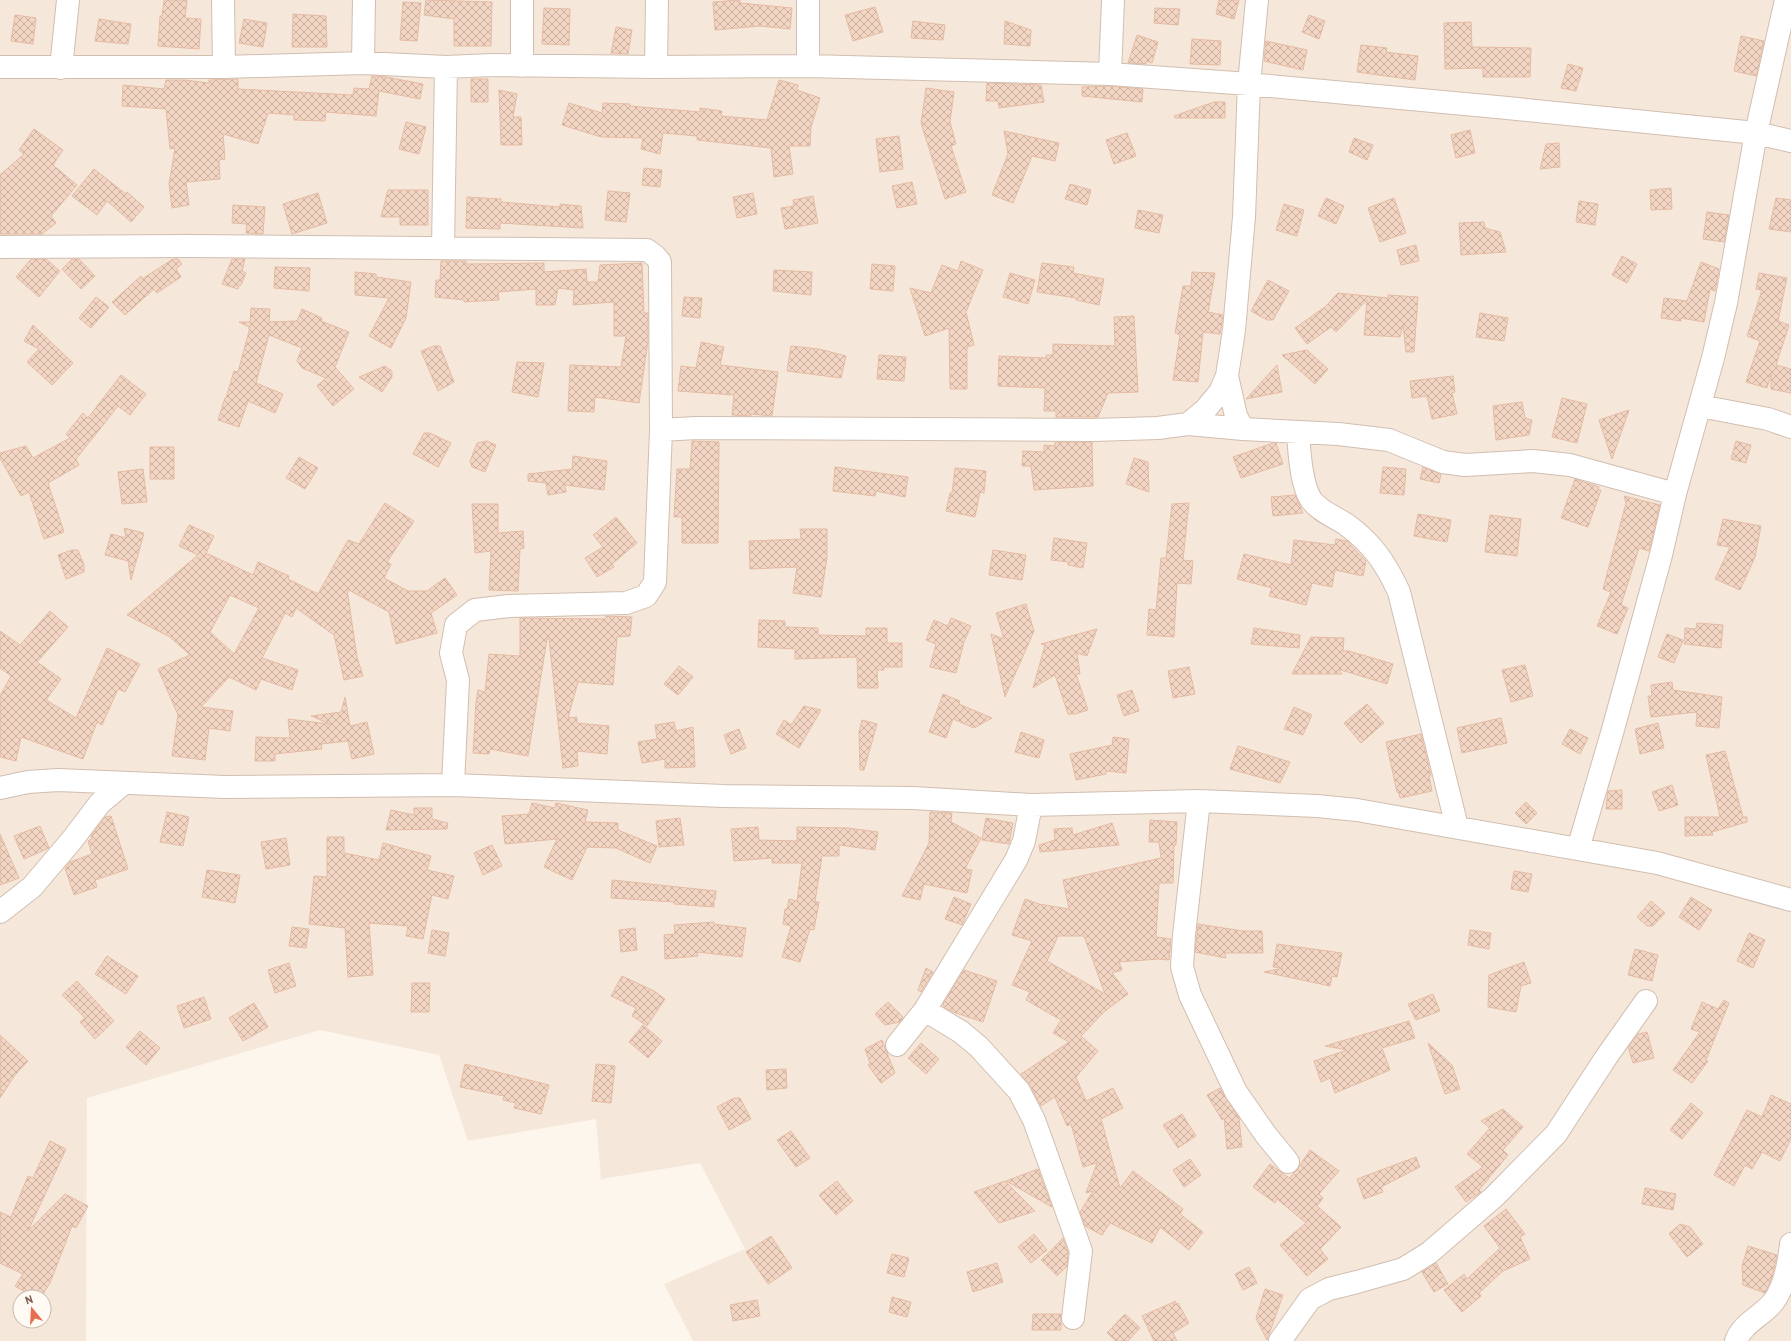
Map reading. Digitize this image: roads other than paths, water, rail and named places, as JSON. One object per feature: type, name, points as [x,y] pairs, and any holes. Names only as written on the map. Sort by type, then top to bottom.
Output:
[{"type":"street","points":[[61,68],[68,0]]},
{"type":"street","points":[[223,0],[224,66]]},
{"type":"street","points":[[362,63],[364,0]]},
{"type":"street","points":[[522,0],[522,66]]},
{"type":"street","points":[[656,67],[657,0]]},
{"type":"street","points":[[808,0],[808,66]]},
{"type":"street","points":[[1110,74],[1113,0]]},
{"type":"street","points":[[1188,424],[1205,410],[1220,392],[1227,376],[1234,330],[1244,217],[1249,84],[1257,0]]},
{"type":"street","points":[[1578,849],[1612,733],[1661,555],[1675,494],[1700,406],[1726,303],[1756,133],[1786,0]]},
{"type":"street","points":[[0,67],[61,68],[362,63],[446,67],[808,66],[1110,74],[1249,84],[1756,133],[1791,141]]},
{"type":"street","points":[[443,248],[446,67]]},
{"type":"street","points":[[0,248],[188,246],[647,250],[655,256],[660,262],[661,430],[655,582],[646,596],[626,603],[508,606],[475,610],[456,625],[451,653],[458,680],[453,785]]},
{"type":"street","points":[[1227,376],[1236,416],[1243,429]]},
{"type":"street","points":[[1700,406],[1768,418],[1791,427]]},
{"type":"street","points":[[661,430],[696,428],[1093,430],[1158,428],[1188,424],[1243,429],[1338,434],[1389,440],[1443,462],[1464,464],[1533,461],[1570,465],[1675,494]]},
{"type":"street","points":[[1298,432],[1300,468],[1311,500],[1323,511],[1347,526],[1366,541],[1386,564],[1399,592],[1457,827]]},
{"type":"street","points":[[0,788],[28,782],[58,780],[225,787],[453,785],[724,796],[913,798],[1031,805],[1199,801],[1317,806],[1357,810],[1457,827],[1657,864],[1791,900]]},
{"type":"street","points":[[0,912],[32,887],[100,803],[124,783]]},
{"type":"street","points":[[1199,801],[1184,935],[1182,967],[1190,995],[1236,1092],[1266,1135],[1288,1162]]},
{"type":"street","points":[[897,1045],[925,1010],[1016,860],[1024,841],[1031,805]]},
{"type":"street","points":[[1280,1341],[1310,1299],[1329,1288],[1403,1269],[1429,1253],[1495,1196],[1556,1134],[1607,1056],[1646,1001]]},
{"type":"street","points":[[925,1010],[961,1032],[979,1047],[1018,1092],[1034,1120],[1081,1251],[1073,1318]]},
{"type":"street","points":[[1736,1341],[1746,1325],[1775,1300],[1788,1262],[1791,1244]]}]
